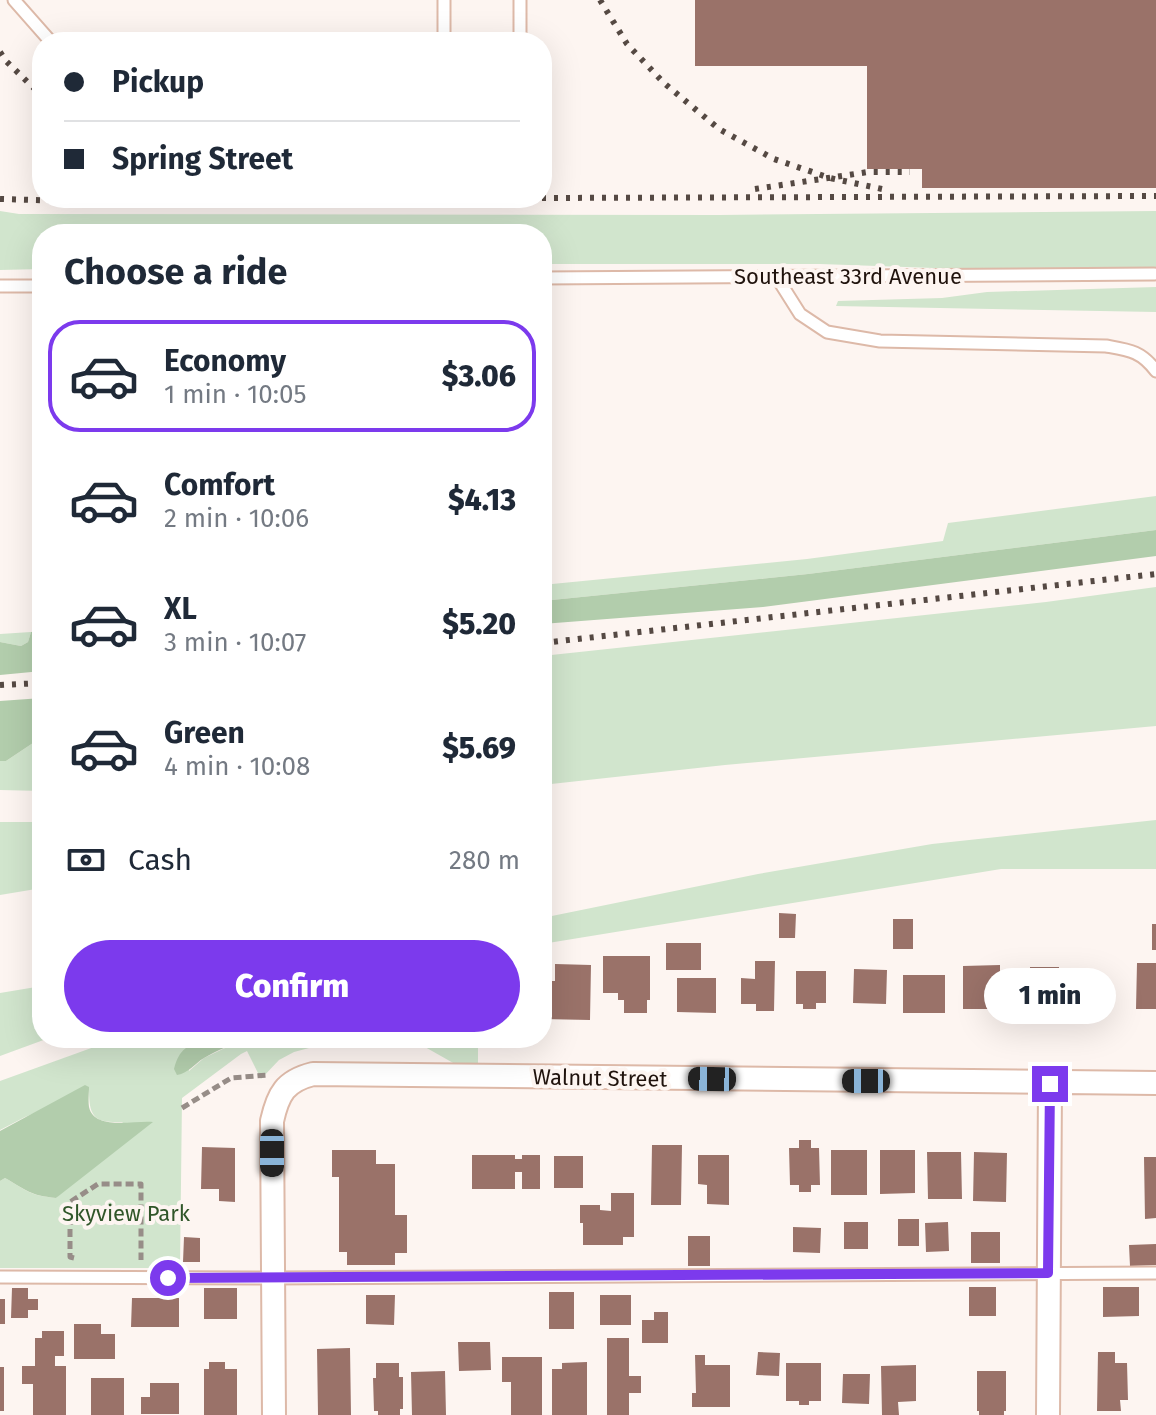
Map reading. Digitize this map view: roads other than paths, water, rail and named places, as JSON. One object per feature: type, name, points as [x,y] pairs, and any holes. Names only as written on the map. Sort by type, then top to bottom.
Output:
[{"type":"street","name":"Walnut Street","points":[[272,1278],[272,1121],[276,1101],[287,1086],[313,1074],[1156,1083]]},
{"type":"street","points":[[1048,1415],[1050,1084]]},
{"type":"street","points":[[272,1278],[274,1415]]},
{"type":"lane","points":[[14,0],[42,32]]},
{"type":"lane","points":[[444,0],[444,32]]},
{"type":"lane","points":[[520,0],[520,32]]},
{"type":"lane","name":"Southeast 33rd Avenue","points":[[552,278],[1154,274]]},
{"type":"lane","points":[[776,276],[800,314],[827,332],[880,341],[1106,346],[1136,352],[1156,371]]},
{"type":"lane","points":[[0,286],[32,286]]},
{"type":"lane","points":[[0,1277],[1156,1273]]},
{"type":"railway","points":[[600,0],[627,44],[664,83],[719,129],[774,159],[830,178],[882,189]]},
{"type":"railway","points":[[0,52],[32,86]]},
{"type":"railway","points":[[755,189],[868,172],[910,172]]},
{"type":"railway","points":[[552,198],[1156,196]]},
{"type":"railway","points":[[0,199],[32,200]]},
{"type":"railway","points":[[552,642],[1156,574]]},
{"type":"railway","points":[[0,685],[32,683]]},
{"type":"park label","name":"Skyview Park","points":[[126,1213]]}]
